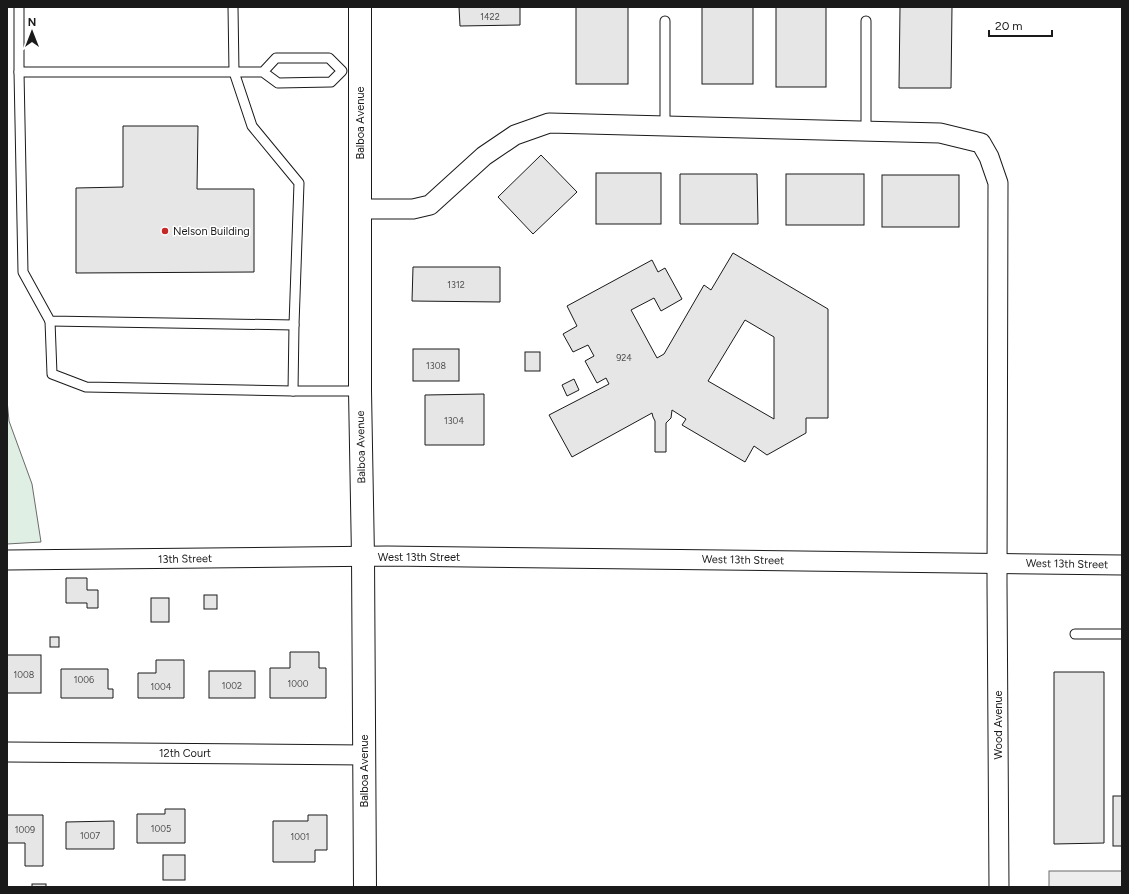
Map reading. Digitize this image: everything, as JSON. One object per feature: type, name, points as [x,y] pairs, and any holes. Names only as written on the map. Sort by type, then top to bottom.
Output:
[{"type":"street","name":"Balboa Avenue","points":[[360,7],[351,71],[360,209],[360,391],[363,557],[365,887]]},
{"type":"street","points":[[360,209],[413,209],[430,206],[484,156],[515,135],[550,123],[866,132]]},
{"type":"street","name":"Wood Avenue","points":[[866,132],[940,133],[981,143],[989,157],[998,183],[997,563],[999,887]]},
{"type":"street","name":"West 13th Street","points":[[363,557],[1122,564]]},
{"type":"street","name":"13th Street","points":[[7,560],[363,557]]},
{"type":"street","name":"12th Court","points":[[7,752],[364,755]]},
{"type":"lane","points":[[20,7],[19,72],[23,272],[50,321],[52,374],[86,387],[360,391]]},
{"type":"lane","points":[[233,7],[234,72],[252,126],[299,183],[293,391]]},
{"type":"lane","points":[[664,21],[665,126]]},
{"type":"lane","points":[[866,21],[866,132]]},
{"type":"lane","points":[[263,72],[276,58],[329,58],[351,71]]},
{"type":"lane","points":[[19,72],[263,72],[278,83],[331,82],[351,71]]},
{"type":"lane","points":[[50,321],[294,325]]},
{"type":"lane","points":[[1074,634],[1122,634]]},
{"type":"green space","points":[[7,400],[9,421],[32,484],[41,542],[7,544]]},
{"type":"shaded area","points":[[1049,871],[1122,871],[1122,887],[1049,887]]},
{"type":"building","points":[[459,7],[520,7],[520,25],[460,26]]},
{"type":"building","points":[[576,7],[628,7],[628,84],[576,84]]},
{"type":"building","points":[[702,7],[753,7],[753,84],[702,84]]},
{"type":"building","points":[[776,7],[826,7],[826,87],[776,87]]},
{"type":"building","points":[[900,7],[952,7],[951,88],[899,88]]},
{"type":"building","name":"Nelson Building","points":[[123,126],[198,126],[197,189],[254,189],[254,272],[76,273],[76,188],[123,187]]},
{"type":"building","points":[[541,155],[577,192],[533,234],[498,197]]},
{"type":"building","points":[[596,173],[661,173],[661,224],[596,224]]},
{"type":"building","points":[[680,174],[757,174],[758,224],[680,224]]},
{"type":"building","points":[[786,174],[864,174],[864,225],[786,225]]},
{"type":"building","points":[[882,175],[959,175],[959,227],[882,227]]},
{"type":"building","points":[[733,253],[828,309],[828,418],[806,418],[806,433],[767,455],[754,446],[745,462],[682,425],[686,419],[672,410],[671,418],[666,423],[666,452],[655,452],[655,421],[652,413],[572,457],[549,415],[609,384],[606,378],[597,383],[585,361],[594,356],[588,345],[573,352],[563,334],[577,326],[567,306],[652,260],[658,272],[665,268],[682,299],[661,311],[654,298],[631,310],[657,358],[664,354],[704,285],[711,290]],"holes":[[[745,320],[774,337],[774,419],[708,381]]]},
{"type":"building","points":[[413,267],[500,267],[500,302],[412,301]]},
{"type":"building","points":[[413,349],[459,349],[459,381],[413,381]]},
{"type":"building","points":[[525,352],[540,352],[540,371],[525,371]]},
{"type":"building","points":[[574,379],[579,390],[567,396],[562,385]]},
{"type":"building","points":[[484,394],[484,445],[425,445],[425,395]]},
{"type":"building","points":[[66,578],[87,578],[87,590],[98,590],[98,608],[87,608],[87,603],[66,603]]},
{"type":"building","points":[[204,595],[217,595],[217,609],[204,609]]},
{"type":"building","points":[[151,598],[169,598],[169,622],[151,622]]},
{"type":"building","points":[[50,637],[59,637],[59,647],[50,647]]},
{"type":"building","points":[[290,652],[319,652],[319,668],[326,668],[326,698],[270,698],[270,668],[290,668]]},
{"type":"building","points":[[7,655],[41,655],[41,693],[7,693]]},
{"type":"building","points":[[156,660],[184,660],[184,698],[138,698],[138,673],[156,673]]},
{"type":"building","points":[[61,669],[108,669],[108,689],[113,689],[113,698],[61,698]]},
{"type":"building","points":[[209,671],[255,671],[255,698],[209,698]]},
{"type":"building","points":[[1054,672],[1104,672],[1104,843],[1054,844]]},
{"type":"building","points":[[1113,796],[1122,796],[1122,846],[1113,846]]},
{"type":"building","points":[[165,809],[185,809],[185,843],[137,843],[137,814],[165,814]]},
{"type":"building","points":[[7,815],[43,815],[43,866],[25,866],[25,843],[7,843]]},
{"type":"building","points":[[308,815],[327,815],[327,850],[315,850],[315,862],[273,862],[273,821],[308,821]]},
{"type":"building","points":[[114,821],[114,849],[66,849],[66,822]]},
{"type":"building","points":[[163,855],[185,855],[185,880],[163,880]]},
{"type":"building","points":[[32,884],[46,884],[46,887],[32,887]]},
{"type":"place","name":"Nelson Building","points":[[165,231]]}]
